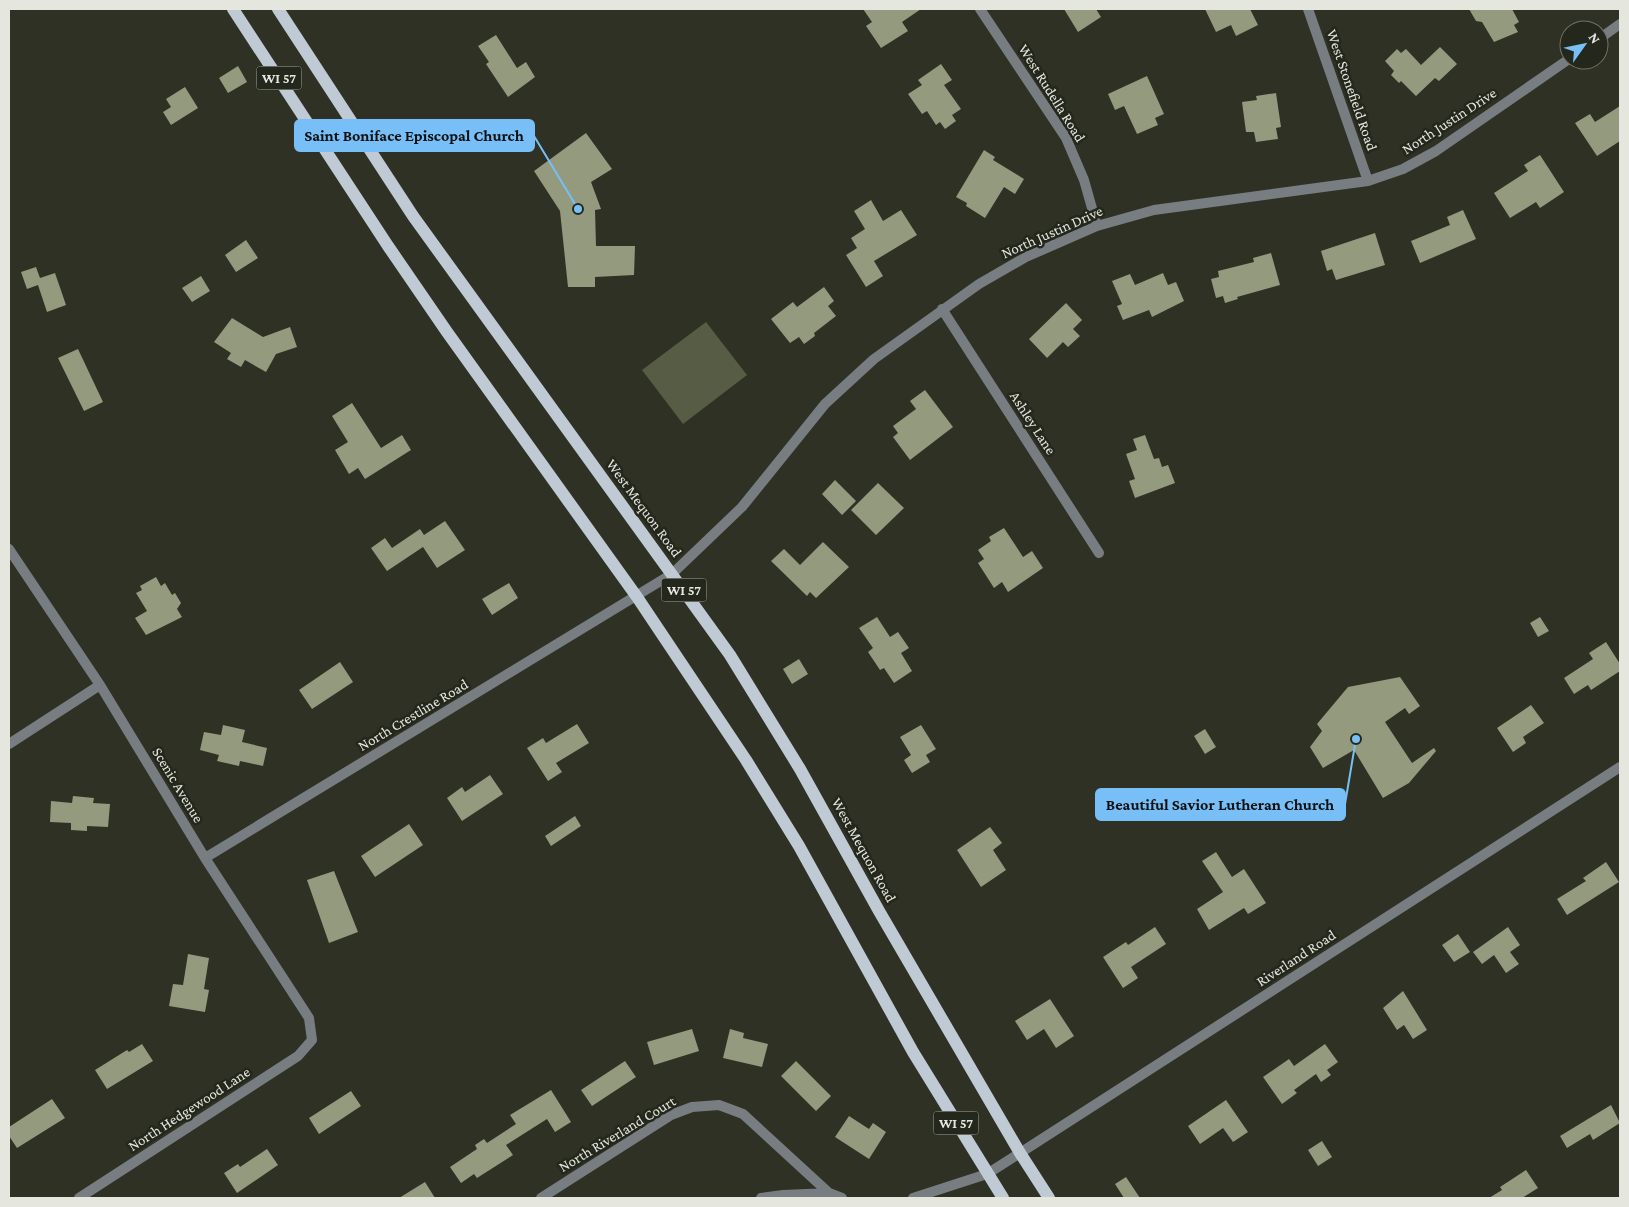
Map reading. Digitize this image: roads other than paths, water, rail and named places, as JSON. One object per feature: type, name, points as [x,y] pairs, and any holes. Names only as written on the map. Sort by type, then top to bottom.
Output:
[{"type":"main road","name":"WI 57","points":[[233,9],[447,332],[637,597],[746,760],[798,846],[913,1052],[1003,1198]]},
{"type":"main road","name":"West Mequon Road","points":[[278,9],[413,216],[730,655],[800,769],[879,911],[1020,1153],[1049,1198]]},
{"type":"street","name":"West Rudella Road","points":[[980,9],[1066,138],[1084,180],[1097,226]]},
{"type":"street","name":"West Stonefield Road","points":[[1308,9],[1368,181]]},
{"type":"street","points":[[1609,32],[1620,24]]},
{"type":"street","name":"North Justin Drive","points":[[637,597],[672,574],[742,507],[825,404],[874,360],[942,309],[1026,257],[1097,226],[1154,210],[1368,181],[1402,169],[1436,151],[1559,67]]},
{"type":"street","name":"Ashley Lane","points":[[942,309],[1099,553]]},
{"type":"street","name":"Scenic Avenue","points":[[9,550],[100,685],[205,858],[309,1018],[312,1040]]},
{"type":"street","name":"North Crestline Road","points":[[205,858],[637,597]]},
{"type":"street","points":[[9,744],[100,685]]},
{"type":"street","name":"Riverland Road","points":[[987,1174],[1620,767]]},
{"type":"street","name":"North Hedgewood Lane","points":[[79,1198],[298,1056],[312,1040]]},
{"type":"street","name":"North Riverland Court","points":[[542,1198],[671,1115],[692,1107],[719,1105],[744,1114],[829,1193],[842,1198]]},
{"type":"street","points":[[913,1198],[987,1174]]},
{"type":"street","name":"North Riverland Court","points":[[760,1198],[829,1193]]},
{"type":"place","name":"Saint Boniface Episcopal Church","points":[[578,209]]},
{"type":"place","name":"Beautiful Savior Lutheran Church","points":[[1356,739]]}]
